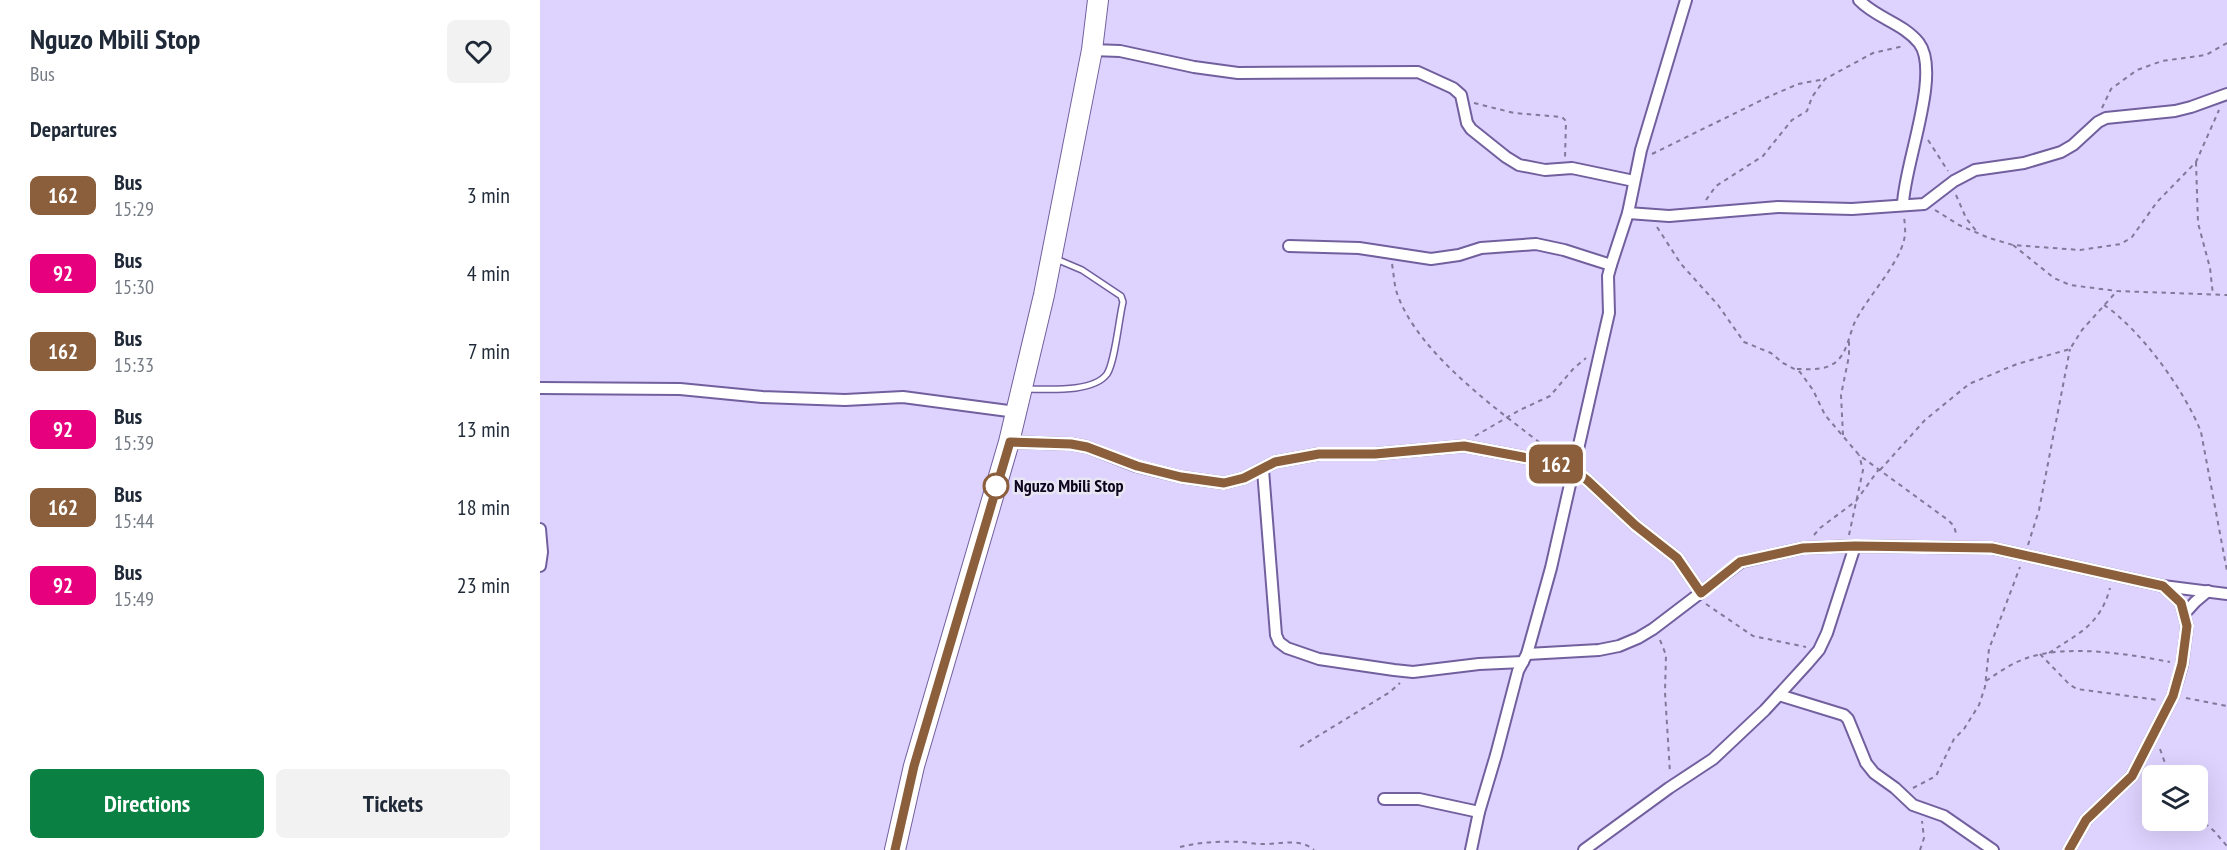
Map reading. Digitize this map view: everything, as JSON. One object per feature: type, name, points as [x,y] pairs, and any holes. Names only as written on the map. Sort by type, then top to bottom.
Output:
[{"type":"highway","points":[[895,850],[914,766],[1010,442],[1052,257],[1092,50],[1098,0]]},
{"type":"street","points":[[1471,850],[1479,812],[1518,671],[1525,658],[1551,568],[1609,314],[1608,276],[1628,213],[1638,161],[1686,0]]},
{"type":"street","points":[[1860,0],[1896,23],[1919,43],[1924,52],[1926,64],[1919,126],[1904,187],[1902,205]]},
{"type":"street","points":[[1092,50],[1120,51],[1238,74],[1419,72],[1453,88],[1464,98],[1464,112],[1471,129],[1519,165],[1545,170],[1566,168],[1634,181]]},
{"type":"street","points":[[1628,213],[1696,214],[1778,207],[1851,209],[1924,204],[1954,181],[1975,171],[2024,163],[2061,152],[2073,145],[2098,122],[2115,117],[2175,111],[2227,94]]},
{"type":"street","points":[[1289,246],[1359,248],[1421,259],[1441,259],[1481,248],[1536,244],[1611,265]]},
{"type":"street","points":[[540,388],[680,388],[762,397],[845,400],[903,397],[1016,412]]},
{"type":"street","points":[[1010,442],[1071,444],[1087,447],[1137,466],[1181,477],[1224,483],[1244,478],[1275,462],[1303,455],[1375,454],[1464,446],[1488,449],[1573,469],[1635,525],[1677,558],[1699,595]]},
{"type":"street","points":[[1263,470],[1275,624],[1279,642],[1287,648],[1319,659],[1413,672],[1599,650],[1638,638],[1699,595],[1740,562],[1803,548],[1851,546],[1992,548],[2163,586],[2227,594]]},
{"type":"street","points":[[540,529],[542,552],[540,566]]},
{"type":"street","points":[[1584,850],[1719,753],[1779,695],[1819,650],[1827,633],[1851,546]]},
{"type":"street","points":[[2069,850],[2086,820],[2132,776],[2171,699],[2182,664],[2187,626],[2181,603],[2163,586]]},
{"type":"street","points":[[2185,613],[2208,591]]},
{"type":"street","points":[[1779,695],[1844,715],[1848,719],[1866,763],[1874,773],[1914,805],[1933,810],[1944,816],[1992,850]]},
{"type":"street","points":[[1384,798],[1419,798],[1479,812]]},
{"type":"lane","points":[[1022,388],[1072,389],[1098,382],[1107,374],[1111,363],[1123,302],[1121,296],[1082,270],[1052,257]]},
{"type":"path","points":[[1638,161],[1798,84],[1825,79],[1873,53],[1919,43]]},
{"type":"path","points":[[2098,122],[2104,101],[2111,89],[2137,70],[2162,61],[2206,55],[2227,43]]},
{"type":"path","points":[[1696,214],[1716,186],[1763,156],[1792,120],[1807,111],[1812,97],[1825,79]]},
{"type":"path","points":[[1924,204],[1959,225],[2013,245],[2080,250],[2121,244],[2132,237],[2157,202],[2196,162],[2227,94]]},
{"type":"path","points":[[1464,98],[1468,102],[1514,112],[1562,117],[1566,121],[1564,151],[1566,168]]},
{"type":"path","points":[[1919,126],[1954,181],[1960,205],[1977,232]]},
{"type":"path","points":[[2196,162],[2198,223],[2210,268],[2213,295]]},
{"type":"path","points":[[1794,369],[1822,369],[1830,366],[1842,356],[1864,306],[1897,256],[1904,241],[1902,205]]},
{"type":"path","points":[[1649,215],[1681,264],[1718,305],[1744,342],[1771,353],[1804,378],[1813,390],[1825,415],[1859,455],[1948,520],[1957,535],[1957,547]]},
{"type":"path","points":[[2013,245],[2063,283],[2117,291],[2227,295]]},
{"type":"path","points":[[1390,253],[1398,296],[1418,333],[1432,350],[1507,417],[1573,469]]},
{"type":"path","points":[[1904,796],[1918,785],[1936,776],[1953,739],[1964,729],[1979,705],[1986,681],[1989,649],[2004,613],[2042,500],[2070,349],[2082,330],[2117,291]]},
{"type":"path","points":[[2104,305],[2132,329],[2176,385],[2197,421],[2227,571]]},
{"type":"path","points":[[1843,435],[1841,395],[1849,356],[1849,339]]},
{"type":"path","points":[[1464,446],[1485,429],[1550,396],[1574,368],[1602,349]]},
{"type":"path","points":[[1803,548],[1820,528],[1856,501],[1879,470],[1925,420],[1969,384],[2017,364],[2070,349]]},
{"type":"path","points":[[1851,546],[1856,501],[1863,470],[1859,455]]},
{"type":"path","points":[[2049,653],[2097,618],[2105,606],[2112,574]]},
{"type":"path","points":[[1699,595],[1718,614],[1753,636],[1819,650]]},
{"type":"path","points":[[1653,629],[1665,647],[1666,655],[1665,692],[1667,752],[1670,767],[1669,788]]},
{"type":"path","points":[[1986,681],[2014,663],[2049,653],[2090,652],[2131,655],[2182,664]]},
{"type":"path","points":[[2040,654],[2074,687],[2227,706]]},
{"type":"path","points":[[1300,747],[1390,692],[1413,672]]},
{"type":"path","points":[[2152,737],[2162,751],[2164,765]]},
{"type":"path","points":[[1914,805],[1924,830],[1923,845],[1920,850]]},
{"type":"path","points":[[2208,826],[2227,846]]},
{"type":"path","points":[[1180,847],[1202,841],[1259,844],[1299,842],[1314,850]]},
{"type":"bus line","name":"162","points":[[895,850],[914,766],[1010,442],[1071,444],[1087,447],[1137,466],[1181,477],[1224,483],[1244,478],[1275,462],[1303,455],[1375,454],[1464,446],[1549,462],[1572,468],[1635,525],[1669,550],[1683,565],[1701,593],[1740,562],[1803,548],[1855,546],[1992,548],[2163,586],[2181,603],[2187,626],[2182,664],[2173,696],[2132,776],[2086,820],[2069,850]]},
{"type":"place","name":"Nguzo Mbili Stop","points":[[996,486]]}]
